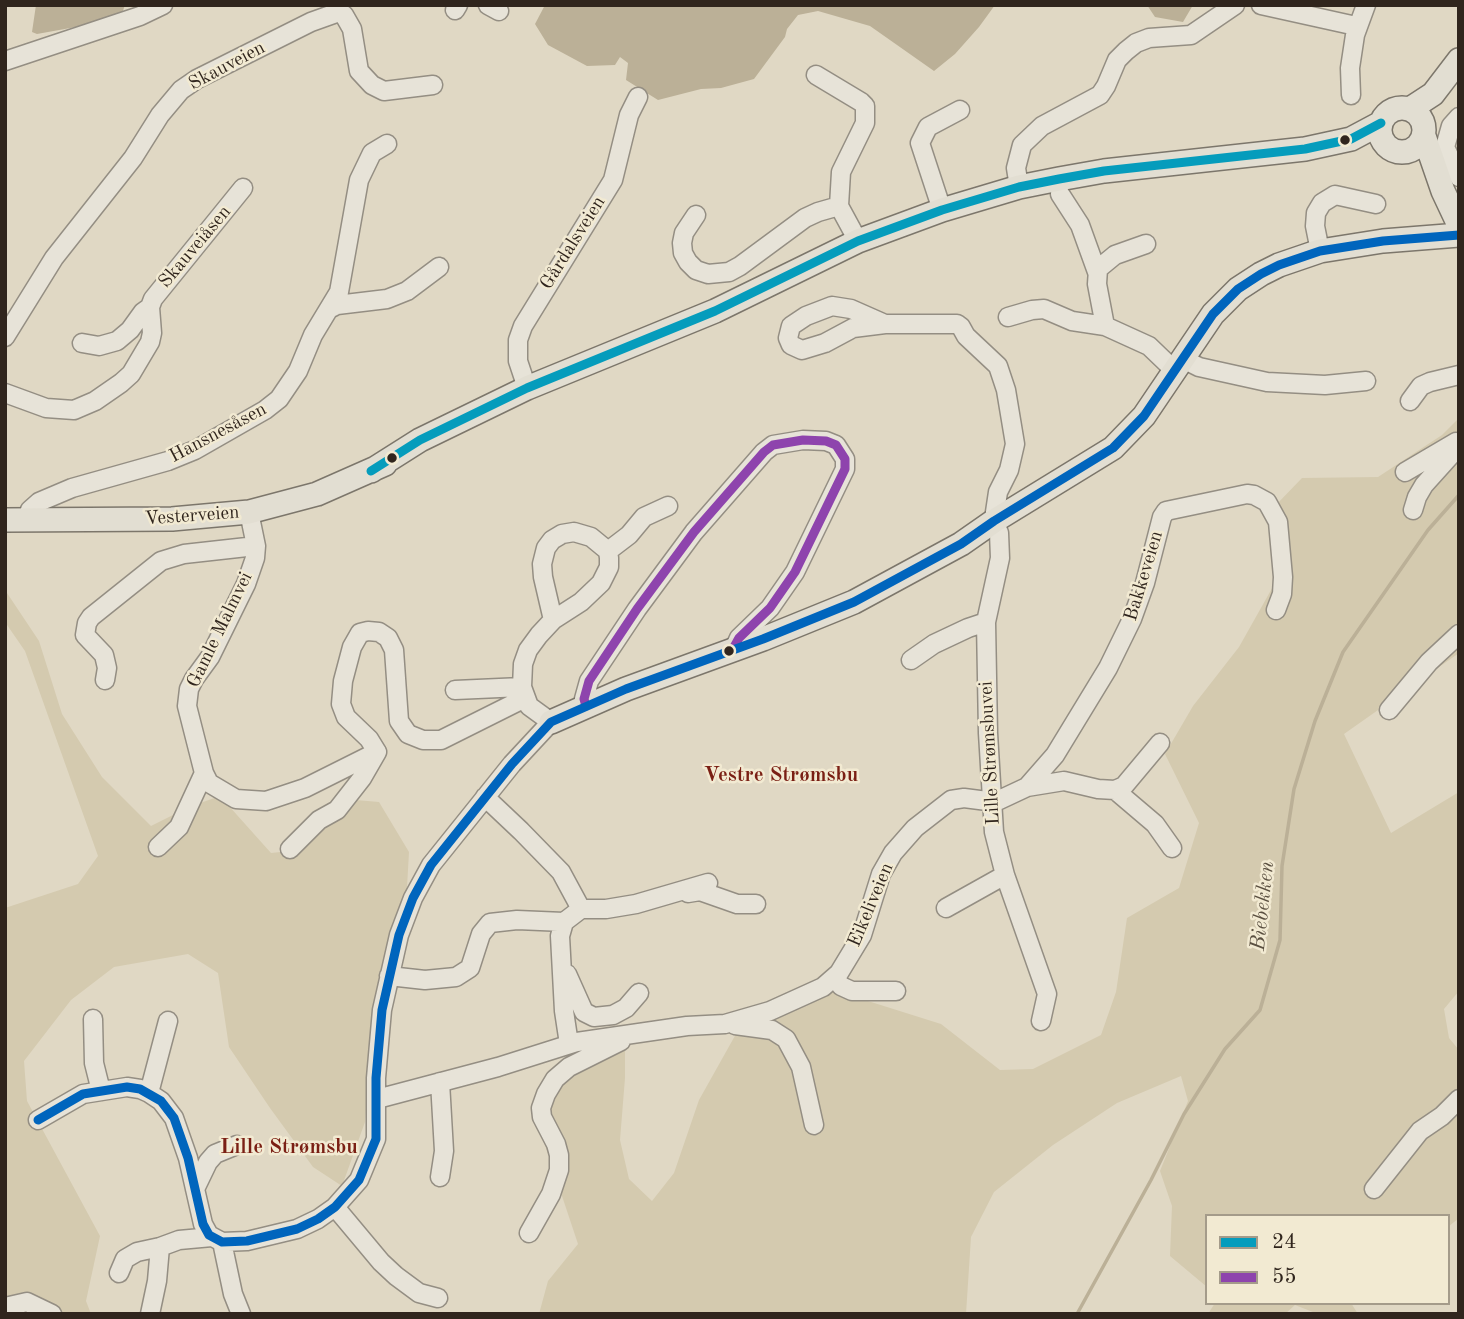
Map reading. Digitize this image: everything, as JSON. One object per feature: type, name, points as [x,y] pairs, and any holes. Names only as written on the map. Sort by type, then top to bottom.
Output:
[{"type":"main road","points":[[1395,150],[1416,148],[1420,124],[1433,94],[1459,60]]},
{"type":"main road","points":[[1420,124],[1459,79]]},
{"type":"main road","points":[[551,722],[873,592],[961,544],[1112,448],[1144,416],[1213,314],[1238,289],[1279,265],[1320,251],[1383,241],[1456,224],[1451,184],[1420,124],[1403,107],[1389,111],[1381,123],[1381,136],[1395,150],[1451,184]]},
{"type":"main road","name":"Vesterveien","points":[[15,520],[172,519],[249,513],[317,494],[423,446],[475,413],[527,388],[715,311],[858,241],[942,210],[1019,187],[1104,171],[1305,149],[1351,139],[1381,123]]},
{"type":"main road","name":"Vesterveien","points":[[1305,149],[1395,150]]},
{"type":"street","points":[[5,61],[140,16],[163,5]]},
{"type":"street","points":[[1019,187],[1016,168],[1022,145],[1042,126],[1100,95],[1117,60],[1126,51],[1149,38],[1191,35],[1235,5]]},
{"type":"street","points":[[1261,5],[1356,26]]},
{"type":"street","points":[[1351,94],[1350,68],[1356,26],[1359,26],[1366,5]]},
{"type":"street","name":"Skauveien","points":[[5,337],[54,258],[133,158],[171,100],[189,85],[342,9],[352,29],[359,71],[372,85],[384,91],[433,85]]},
{"type":"street","points":[[816,75],[865,106],[865,123],[841,172],[839,206],[858,241]]},
{"type":"street","name":"Gårdalsveien","points":[[527,388],[517,361],[518,340],[523,326],[613,180],[629,115],[638,97]]},
{"type":"street","points":[[942,210],[920,143],[928,127],[960,110]]},
{"type":"street","points":[[1451,184],[1445,147],[1451,126],[1459,117]]},
{"type":"street","name":"Hansnesåsen","points":[[15,520],[39,502],[72,488],[168,461],[195,450],[265,410],[289,388],[313,335],[339,292],[359,180],[372,153],[387,144]]},
{"type":"street","name":"Skauveiåsen","points":[[82,343],[99,346],[117,341],[130,330],[150,307],[158,291],[243,188]]},
{"type":"street","points":[[1060,194],[1080,225],[1097,272],[1105,326]]},
{"type":"street","points":[[1320,251],[1315,226],[1316,213],[1322,203],[1335,195],[1376,204]]},
{"type":"street","points":[[696,215],[684,233],[683,253],[696,270],[719,274],[740,266],[805,218],[839,206]]},
{"type":"street","points":[[1097,272],[1115,255],[1146,244]]},
{"type":"street","points":[[331,308],[387,299],[407,291],[439,267]]},
{"type":"street","name":"Lille Strømsbuvei","points":[[885,324],[851,309],[832,306],[806,316],[791,326],[788,338],[796,348],[809,349],[853,328],[885,324],[957,324],[966,337],[998,366],[1006,390],[1015,444],[1009,470],[998,492],[995,512],[1000,558],[986,622],[991,801],[994,832],[1005,874],[1047,994],[1041,1021]]},
{"type":"street","name":"Skauveiåsen","points":[[5,393],[46,408],[74,410],[95,401],[131,374],[146,352],[152,333],[150,307]]},
{"type":"street","points":[[1008,317],[1044,309],[1072,321],[1105,326],[1149,346],[1177,364],[1266,382],[1325,384],[1366,381]]},
{"type":"street","points":[[1409,401],[1421,386],[1459,375]]},
{"type":"street","points":[[586,706],[584,699],[589,681],[637,609],[694,532],[764,452],[773,444],[794,441],[826,441],[836,445],[845,459],[845,469],[796,572],[770,608],[739,638],[734,649]]},
{"type":"street","points":[[1405,472],[1459,441]]},
{"type":"street","points":[[1413,510],[1424,485],[1459,446]]},
{"type":"street","name":"Bakkeveien","points":[[1027,787],[1055,755],[1114,656],[1141,595],[1162,517],[1166,512],[1247,494],[1266,502],[1278,522],[1283,576],[1282,594],[1276,610]]},
{"type":"street","points":[[608,551],[629,535],[644,517],[667,506]]},
{"type":"street","name":"Gamle Malmvei","points":[[204,773],[187,706],[189,689],[210,657],[246,584],[255,558],[256,546],[249,513]]},
{"type":"street","points":[[119,1273],[125,1259],[137,1252],[179,1240],[247,1241],[297,1229],[335,1207],[359,1180],[376,1139],[382,1010],[399,935],[412,898],[431,864],[512,764],[551,722],[536,713],[524,692],[523,664],[528,650],[553,620],[581,602],[601,583],[609,567],[608,551],[591,537],[574,532],[562,534],[546,548],[542,577],[553,620]]},
{"type":"street","points":[[105,680],[107,668],[104,655],[85,635],[91,617],[161,561],[184,554],[256,546]]},
{"type":"street","points":[[911,660],[934,644],[986,622]]},
{"type":"street","points":[[377,751],[369,739],[346,718],[341,704],[346,670],[355,638],[360,633],[379,632],[388,638],[394,650],[399,721],[408,734],[423,740],[442,740],[524,692]]},
{"type":"street","points":[[1389,710],[1429,662],[1459,634]]},
{"type":"street","points":[[455,690],[524,692]]},
{"type":"street","points":[[1160,743],[1124,786],[1115,790],[1155,824],[1172,848]]},
{"type":"street","points":[[204,773],[209,783],[236,799],[266,801],[305,789],[377,751]]},
{"type":"street","points":[[290,849],[319,820],[337,810],[362,778],[377,751]]},
{"type":"street","points":[[158,848],[178,827],[204,773]]},
{"type":"street","name":"Bakkeveien","points":[[991,801],[995,802],[1027,787],[1064,781],[1115,790]]},
{"type":"street","points":[[485,797],[561,872],[581,909]]},
{"type":"street","name":"Eikeliveien","points":[[377,1099],[569,1044],[687,1026],[724,1024],[770,1011],[823,987],[835,977],[862,935],[881,874],[893,853],[915,828],[951,800],[964,797],[991,801]]},
{"type":"street","points":[[946,908],[1005,874]]},
{"type":"street","points":[[569,1044],[559,950],[564,922],[581,909],[606,909],[708,883]]},
{"type":"street","points":[[677,893],[699,891],[737,904],[756,904]]},
{"type":"street","points":[[389,976],[425,980],[457,978],[470,968],[481,934],[490,923],[517,920],[564,922]]},
{"type":"street","points":[[559,950],[570,982],[588,1016],[613,1015],[626,1008],[639,993]]},
{"type":"street","points":[[835,977],[841,986],[852,991],[896,991]]},
{"type":"street","points":[[93,1019],[94,1063],[101,1091]]},
{"type":"street","points":[[149,1093],[168,1021]]},
{"type":"street","points":[[724,1024],[772,1030],[786,1039],[801,1067],[814,1125]]},
{"type":"street","name":"Eikeliveien","points":[[529,1233],[551,1194],[559,1170],[556,1144],[542,1117],[541,1108],[546,1094],[555,1079],[569,1067],[626,1036]]},
{"type":"street","points":[[439,1177],[444,1151],[440,1082]]},
{"type":"street","points":[[38,1120],[83,1094],[101,1091],[127,1087],[149,1093],[160,1101],[174,1118],[188,1158],[203,1224],[217,1239],[241,1314]]},
{"type":"street","points":[[1374,1189],[1420,1131],[1459,1099]]},
{"type":"street","points":[[195,1189],[208,1162],[215,1154],[237,1145]]},
{"type":"street","points":[[335,1207],[356,1234],[396,1276],[419,1293],[438,1297]]},
{"type":"street","points":[[150,1314],[160,1247]]},
{"type":"street","points":[[5,1307],[27,1302],[52,1314]]},
{"type":"shaded area","points":[[36,5],[125,5],[120,19],[37,34],[32,32]]},
{"type":"shaded area","points":[[545,5],[995,5],[955,54],[934,71],[870,26],[818,11],[798,15],[754,79],[658,100],[626,80],[628,63],[620,57],[615,65],[587,66],[548,45],[535,24]]},
{"type":"shaded area","points":[[1147,5],[1193,5],[1183,22],[1155,17]]},
{"type":"shaded area","points":[[1459,418],[1459,653],[1344,734],[1391,833],[1459,792],[1459,991],[1444,1009],[1449,1038],[1459,1050],[1459,1218],[1450,1225],[1450,1214],[1205,1214],[1205,1285],[1170,1256],[1172,1206],[1160,1171],[1188,1101],[1181,1076],[1117,1103],[1053,1145],[994,1192],[971,1237],[966,1314],[539,1314],[548,1281],[578,1244],[540,1130],[545,1079],[591,1040],[625,1034],[620,1140],[629,1179],[652,1201],[674,1173],[699,1100],[736,1034],[739,1012],[809,986],[833,990],[941,1024],[1000,1070],[1033,1069],[1101,1035],[1116,992],[1127,918],[1179,888],[1199,823],[1165,754],[1193,706],[1239,647],[1275,583],[1274,507],[1302,478],[1378,477],[1442,435]]},
{"type":"shaded area","points":[[5,590],[39,641],[62,714],[102,777],[151,826],[189,807],[220,796],[271,853],[290,851],[344,799],[379,802],[409,852],[406,905],[371,1047],[365,1122],[342,1186],[313,1167],[229,1047],[218,973],[188,954],[114,967],[71,1000],[24,1061],[27,1101],[100,1236],[86,1301],[91,1314],[5,1314],[5,908],[78,884],[98,856],[25,651],[5,622]]},
{"type":"shaded area","points":[[1214,1305],[1295,1305],[1285,1314],[1208,1314]]},
{"type":"shaded area","points":[[1295,1305],[1352,1305],[1358,1314],[1318,1314]]},
{"type":"waterway","name":"Biebekken","points":[[1077,1314],[1184,1114],[1225,1049],[1260,1010],[1280,940],[1282,866],[1294,789],[1315,721],[1343,652],[1428,530],[1459,495]]},
{"type":"transit line","name":"24","points":[[371,471],[420,440],[527,388],[715,311],[858,241],[942,210],[1019,187],[1104,171],[1305,149],[1351,139],[1381,123]]},
{"type":"transit line","points":[[38,1120],[83,1094],[127,1087],[140,1089],[161,1101],[174,1118],[188,1158],[203,1224],[209,1235],[222,1242],[247,1241],[297,1229],[318,1219],[335,1207],[359,1180],[376,1139],[376,1078],[382,1010],[399,935],[413,898],[431,865],[512,764],[551,722],[626,689],[763,639],[854,602],[961,544],[1113,448],[1144,416],[1213,314],[1238,289],[1261,274],[1320,251],[1383,241],[1459,235]]},
{"type":"transit line","name":"55","points":[[586,706],[584,699],[589,681],[637,609],[694,532],[764,452],[773,445],[803,440],[826,441],[836,445],[845,459],[845,469],[795,572],[770,608],[739,638],[734,647]]},
{"type":"district","name":"Vestre Strømsbu","points":[[781,775]]},
{"type":"district","name":"Lille Strømsbu","points":[[289,1147]]}]
